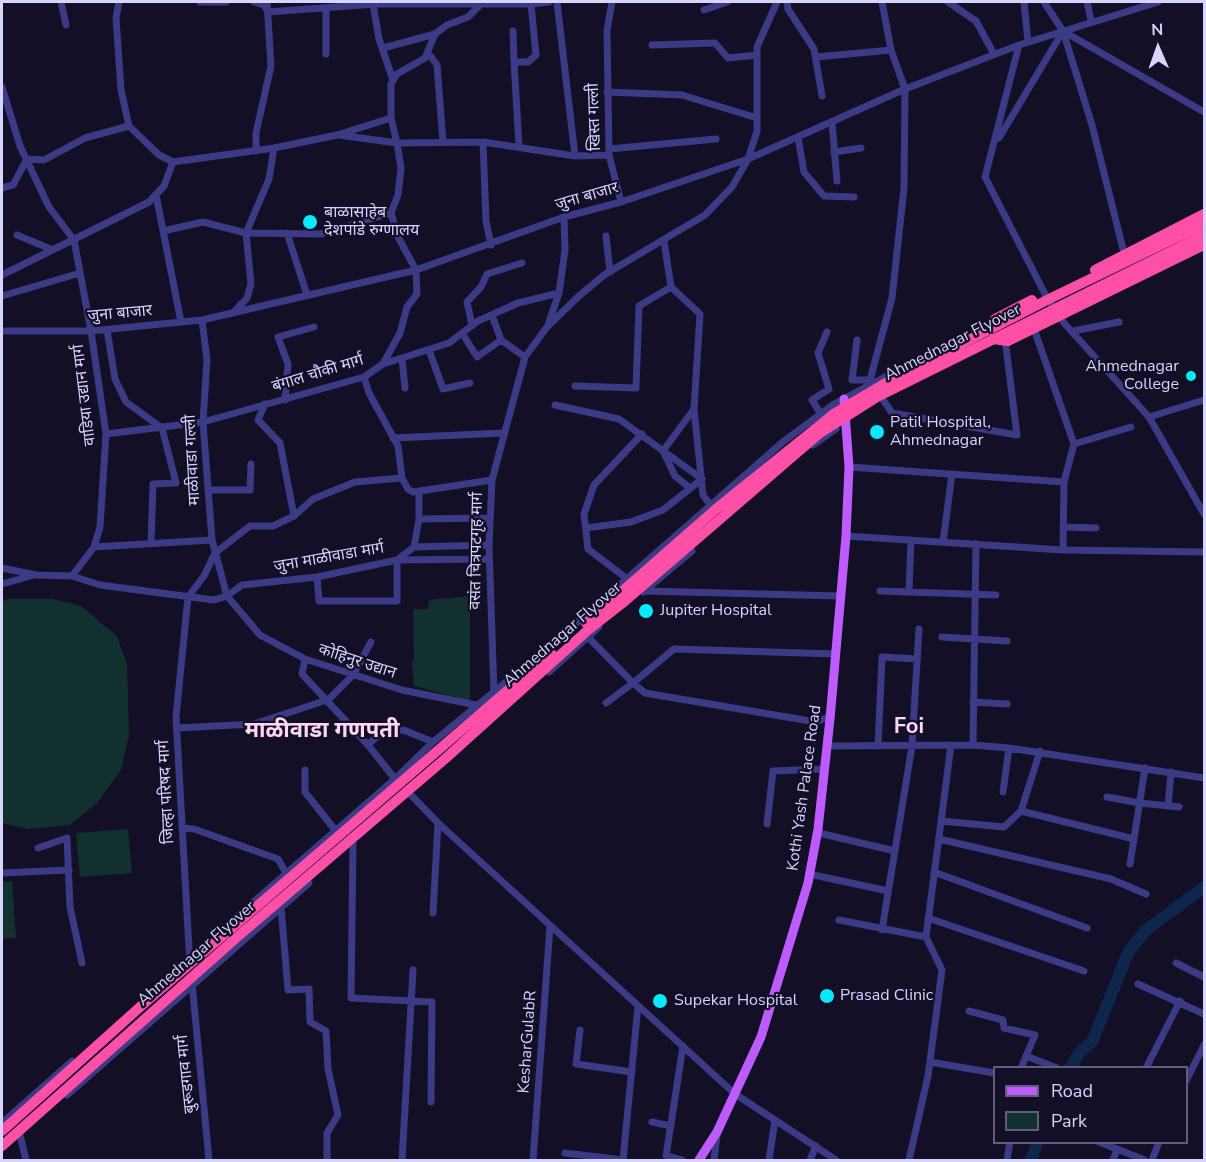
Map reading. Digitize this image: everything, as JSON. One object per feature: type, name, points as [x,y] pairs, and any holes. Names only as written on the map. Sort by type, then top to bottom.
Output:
[{"type":"highway","points":[[1204,214],[995,319],[991,334],[1008,341],[1204,244]]},
{"type":"highway","name":"Ahmednagar Flyover","points":[[2,1146],[236,938],[446,758],[588,630],[625,602],[819,433],[991,334],[1204,224]]},
{"type":"highway","name":"Ahmednagar Flyover","points":[[2,1131],[141,1007],[798,440],[860,397],[1204,235]]},
{"type":"main road","name":"Kothi Yash Palace Road","points":[[699,1161],[717,1132],[761,1037],[809,874],[831,716],[846,536],[851,418],[844,399]]},
{"type":"street","points":[[61,2],[66,25]]},
{"type":"street","points":[[119,2],[117,18],[121,90],[129,126],[159,155],[173,162],[274,148],[337,135],[391,118]]},
{"type":"street","points":[[200,2],[226,2]]},
{"type":"street","points":[[254,2],[264,5],[268,12]]},
{"type":"street","points":[[256,151],[256,134],[271,66],[267,2]]},
{"type":"street","points":[[268,12],[388,3],[512,2],[531,4],[549,2]]},
{"type":"street","points":[[557,2],[575,156]]},
{"type":"street","name":"खिस्त गल्ली","points":[[612,2],[607,30],[609,152],[621,202]]},
{"type":"street","points":[[704,10],[727,2]]},
{"type":"street","points":[[547,327],[579,296],[610,272],[705,215],[732,187],[748,159],[757,131],[757,55],[764,26],[777,2]]},
{"type":"street","points":[[787,2],[788,9],[814,49],[822,96]]},
{"type":"street","points":[[882,2],[891,50],[905,89],[904,188],[892,298],[871,382],[892,413],[1017,435],[1005,339]]},
{"type":"street","points":[[948,2],[957,3],[976,21],[994,54]]},
{"type":"street","points":[[1024,2],[1028,42]]},
{"type":"street","points":[[1044,2],[1063,31],[1092,125],[1125,257]]},
{"type":"street","points":[[1087,2],[1091,20]]},
{"type":"street","name":"जुना बाजार","points":[[2,332],[91,331],[202,320],[416,270],[564,217],[621,202],[748,159],[905,89],[994,54],[1091,20],[1154,2]]},
{"type":"street","points":[[373,4],[388,70],[393,80],[391,118],[401,168],[398,195],[391,213],[398,237],[416,270],[417,294],[407,307],[400,333],[383,364]]},
{"type":"street","points":[[383,48],[435,34],[447,25],[468,17],[481,4]]},
{"type":"street","points":[[514,62],[532,61],[536,55],[531,4]]},
{"type":"street","points":[[320,7],[326,54]]},
{"type":"street","points":[[513,31],[519,146]]},
{"type":"street","points":[[1063,31],[1204,112]]},
{"type":"street","points":[[994,146],[1063,31]]},
{"type":"street","points":[[393,80],[397,74],[425,58],[435,34]]},
{"type":"street","points":[[651,45],[715,43],[728,58],[757,55]]},
{"type":"street","points":[[1018,45],[985,177],[1046,296],[1058,314],[1149,417],[1204,514]]},
{"type":"street","points":[[816,57],[891,50]]},
{"type":"street","points":[[428,53],[437,65],[443,142]]},
{"type":"street","points":[[2,87],[8,114],[49,207],[74,240]]},
{"type":"street","points":[[607,92],[682,95],[757,118]]},
{"type":"street","points":[[832,122],[837,181]]},
{"type":"street","points":[[27,159],[44,160],[85,138],[129,126]]},
{"type":"street","points":[[337,135],[397,143],[483,142],[575,156],[716,139]]},
{"type":"street","points":[[798,137],[804,172],[824,196],[854,197]]},
{"type":"street","points":[[483,142],[486,221],[491,245]]},
{"type":"street","points":[[234,312],[247,298],[251,284],[246,233],[269,179],[274,148]]},
{"type":"street","points":[[834,152],[861,148]]},
{"type":"street","points":[[2,188],[12,185],[27,159]]},
{"type":"street","points":[[2,275],[149,202],[164,186],[173,162]]},
{"type":"street","points":[[156,195],[181,322]]},
{"type":"street","points":[[163,231],[203,222],[246,233],[321,234],[391,213]]},
{"type":"street","points":[[547,327],[559,293],[565,250],[564,217]]},
{"type":"street","points":[[2,1123],[395,779],[433,742],[481,705],[493,692],[557,640],[784,441],[871,382],[1204,218]]},
{"type":"street","points":[[287,233],[308,295]]},
{"type":"street","points":[[17,235],[53,250]]},
{"type":"street","points":[[606,236],[610,272]]},
{"type":"street","name":"वाडिया उद्यान मार्ग","points":[[72,576],[94,547],[104,502],[106,434],[91,331],[74,240]]},
{"type":"street","points":[[664,241],[671,287],[700,314],[694,409],[703,495],[711,506]]},
{"type":"street","points":[[2,1151],[495,721],[588,637],[800,455],[881,399],[1204,244]]},
{"type":"street","points":[[472,325],[467,302],[481,286],[487,274],[522,263]]},
{"type":"street","points":[[2,296],[80,273]]},
{"type":"street","points":[[575,386],[636,388],[639,306],[671,287]]},
{"type":"street","name":"बंगाल चौकी मार्ग","points":[[106,434],[203,422],[364,377],[383,364],[449,343],[472,325],[518,303],[559,293]]},
{"type":"street","points":[[492,315],[501,340],[525,357]]},
{"type":"street","name":"माळीवाडा गल्ली","points":[[202,320],[207,360],[203,422],[212,540],[227,596]]},
{"type":"street","points":[[1073,331],[1119,322]]},
{"type":"street","points":[[1034,326],[1074,444],[1064,482],[1063,550]]},
{"type":"street","points":[[285,400],[288,364],[278,337],[314,327]]},
{"type":"street","name":"वसंत चित्रपटगृह मार्ग","points":[[493,692],[489,559],[492,480],[525,357],[547,327]]},
{"type":"street","points":[[107,330],[115,379],[126,402],[162,428],[176,483],[153,484],[151,543]]},
{"type":"street","points":[[821,414],[812,400],[829,389],[818,353],[826,332]]},
{"type":"street","points":[[462,333],[477,357],[501,340]]},
{"type":"street","points":[[851,418],[852,380],[857,340]]},
{"type":"street","points":[[429,350],[443,389],[470,383]]},
{"type":"street","points":[[402,359],[405,388]]},
{"type":"street","points":[[364,377],[369,393],[398,446],[402,478],[408,489],[419,491],[492,480]]},
{"type":"street","points":[[852,380],[871,382]]},
{"type":"street","points":[[1149,417],[1204,400]]},
{"type":"street","points":[[265,404],[258,420],[280,443],[294,516]]},
{"type":"street","points":[[555,405],[620,419],[702,479]]},
{"type":"street","points":[[663,451],[694,409]]},
{"type":"street","points":[[1074,444],[1131,427]]},
{"type":"street","points":[[393,438],[503,433]]},
{"type":"street","points":[[626,579],[588,549],[584,514],[594,485],[642,434]]},
{"type":"street","points":[[663,451],[675,476],[690,488]]},
{"type":"street","points":[[208,490],[250,490],[250,464]]},
{"type":"street","points":[[849,467],[1064,482]]},
{"type":"street","points":[[943,542],[952,474]]},
{"type":"street","points":[[188,597],[204,576],[215,553],[250,526],[273,526],[294,516],[313,499],[355,482],[402,478]]},
{"type":"street","points":[[586,528],[631,522],[663,510],[702,479]]},
{"type":"street","points":[[419,491],[419,519],[414,547],[489,545]]},
{"type":"street","points":[[419,519],[489,518]]},
{"type":"street","points":[[1064,527],[1096,528]]},
{"type":"street","points":[[846,536],[1063,550],[1204,552]]},
{"type":"street","points":[[94,547],[212,540]]},
{"type":"street","points":[[909,591],[911,540]]},
{"type":"street","points":[[973,745],[976,544]]},
{"type":"street","name":"जुना माळीवाडा मार्ग","points":[[227,596],[242,585],[317,577],[397,560],[414,547]]},
{"type":"street","points":[[317,577],[319,601],[397,601],[397,560],[489,559]]},
{"type":"street","points":[[36,574],[4,583],[4,568],[36,574],[72,576],[100,585],[188,597],[214,600],[227,596]]},
{"type":"street","points":[[644,591],[841,597]]},
{"type":"street","points":[[880,591],[996,594]]},
{"type":"street","name":"कोहिनुर उद्यान","points":[[227,596],[260,635],[305,659],[402,690],[481,705]]},
{"type":"street","name":"जिल्हा परिषद मार्ग","points":[[188,597],[177,728],[192,985]]},
{"type":"street","points":[[882,930],[912,746],[919,629]]},
{"type":"street","points":[[588,637],[633,684],[645,693],[816,722],[831,716]]},
{"type":"street","points":[[942,637],[1007,641]]},
{"type":"street","points":[[177,728],[254,724],[327,700],[353,675],[371,642]]},
{"type":"street","points":[[606,703],[633,684],[674,649],[836,654]]},
{"type":"street","points":[[878,746],[882,657],[917,659]]},
{"type":"street","points":[[305,659],[302,674],[368,745],[395,779]]},
{"type":"street","points":[[493,692],[507,710]]},
{"type":"street","points":[[973,702],[1007,704]]},
{"type":"street","points":[[481,705],[495,721]]},
{"type":"street","points":[[368,745],[387,727],[406,731],[433,742]]},
{"type":"street","points":[[827,746],[973,745],[1009,748],[1204,778]]},
{"type":"street","points":[[909,1161],[930,1062],[942,970],[926,937],[951,746]]},
{"type":"street","points":[[1003,792],[1009,748]]},
{"type":"street","points":[[941,821],[1004,827],[1022,812],[1040,751]]},
{"type":"street","points":[[1130,864],[1144,768]]},
{"type":"street","points":[[305,770],[305,792],[335,830]]},
{"type":"street","points":[[767,824],[773,771],[825,770]]},
{"type":"street","points":[[1168,806],[1171,772]]},
{"type":"street","points":[[410,794],[438,824],[735,1094],[836,1161]]},
{"type":"street","points":[[1107,797],[1179,807]]},
{"type":"street","points":[[1022,812],[1134,839]]},
{"type":"street","points":[[433,913],[438,824]]},
{"type":"street","points":[[182,828],[194,829],[278,859],[286,873]]},
{"type":"street","points":[[823,834],[895,851]]},
{"type":"street","points":[[38,848],[67,838],[70,907],[82,963]]},
{"type":"street","points":[[939,839],[1111,879],[1146,894]]},
{"type":"street","points":[[354,843],[351,998],[432,1002],[431,1102]]},
{"type":"street","points":[[2,873],[69,870]]},
{"type":"street","points":[[934,872],[1087,928]]},
{"type":"street","points":[[809,874],[888,891]]},
{"type":"street","points":[[281,907],[288,990],[309,989],[310,1022],[326,1031],[328,1069],[338,1115],[327,1133],[327,1161]]},
{"type":"street","points":[[928,918],[1084,971]]},
{"type":"street","points":[[839,920],[926,937]]},
{"type":"street","name":"KesharGulabR","points":[[533,1161],[550,926]]},
{"type":"street","points":[[1176,963],[1204,977]]},
{"type":"street","points":[[402,1161],[409,1001],[413,970]]},
{"type":"street","points":[[1138,984],[1180,1001],[1204,1014]]},
{"type":"street","name":"बुरूडगाव मार्ग","points":[[192,985],[209,1161]]},
{"type":"street","points":[[1147,1066],[1180,1001]]},
{"type":"street","points":[[565,1153],[623,1160],[638,1006]]},
{"type":"street","points":[[969,1011],[1003,1020],[1004,1028],[1035,1035],[1022,1066]]},
{"type":"street","points":[[580,1030],[576,1064],[632,1072]]},
{"type":"street","points":[[1188,1077],[1204,1045]]},
{"type":"street","points":[[682,1161],[666,1156],[683,1046]]},
{"type":"street","points":[[1026,1056],[1052,1066]]},
{"type":"street","points":[[930,1062],[993,1073]]},
{"type":"street","points":[[769,1161],[775,1120]]},
{"type":"street","points":[[652,1122],[670,1126]]},
{"type":"street","points":[[714,1161],[717,1132]]},
{"type":"street","points":[[20,1135],[26,1161]]},
{"type":"street","points":[[1007,1161],[1010,1144]]},
{"type":"street","points":[[1106,1144],[1145,1161]]},
{"type":"street","points":[[1152,1161],[1159,1144]]},
{"type":"street","points":[[810,1161],[816,1146]]},
{"type":"street","points":[[1113,1161],[1117,1150]]},
{"type":"green space","points":[[470,596],[470,701],[414,686],[413,609],[428,609],[429,600]]},
{"type":"green space","points":[[7,599],[53,599],[81,606],[117,636],[127,664],[129,735],[121,770],[97,803],[70,825],[29,829],[2,823],[2,602]]},
{"type":"green space","points":[[128,829],[132,873],[80,877],[76,833]]},
{"type":"green space","points":[[12,881],[16,938],[2,939],[2,882]]},
{"type":"waterway","points":[[1071,1066],[1080,1052],[1092,1042],[1128,953],[1145,931],[1204,887]]},
{"type":"waterway","points":[[1031,1160],[1037,1144]]},
{"type":"place","name":"बाळासाहेब देशपांडे रुग्णालय","points":[[310,222]]},
{"type":"place","name":"Ahmednagar College","points":[[1191,376]]},
{"type":"place","name":"Patil Hospital, Ahmednagar","points":[[877,432]]},
{"type":"place","name":"Jupiter Hospital","points":[[646,611]]},
{"type":"place","name":"Prasad Clinic","points":[[827,996]]},
{"type":"place","name":"Supekar Hospital","points":[[660,1001]]},
{"type":"district","name":"Foi","points":[[909,728]]},
{"type":"district","name":"माळीवाडा गणपती","points":[[322,732]]}]
